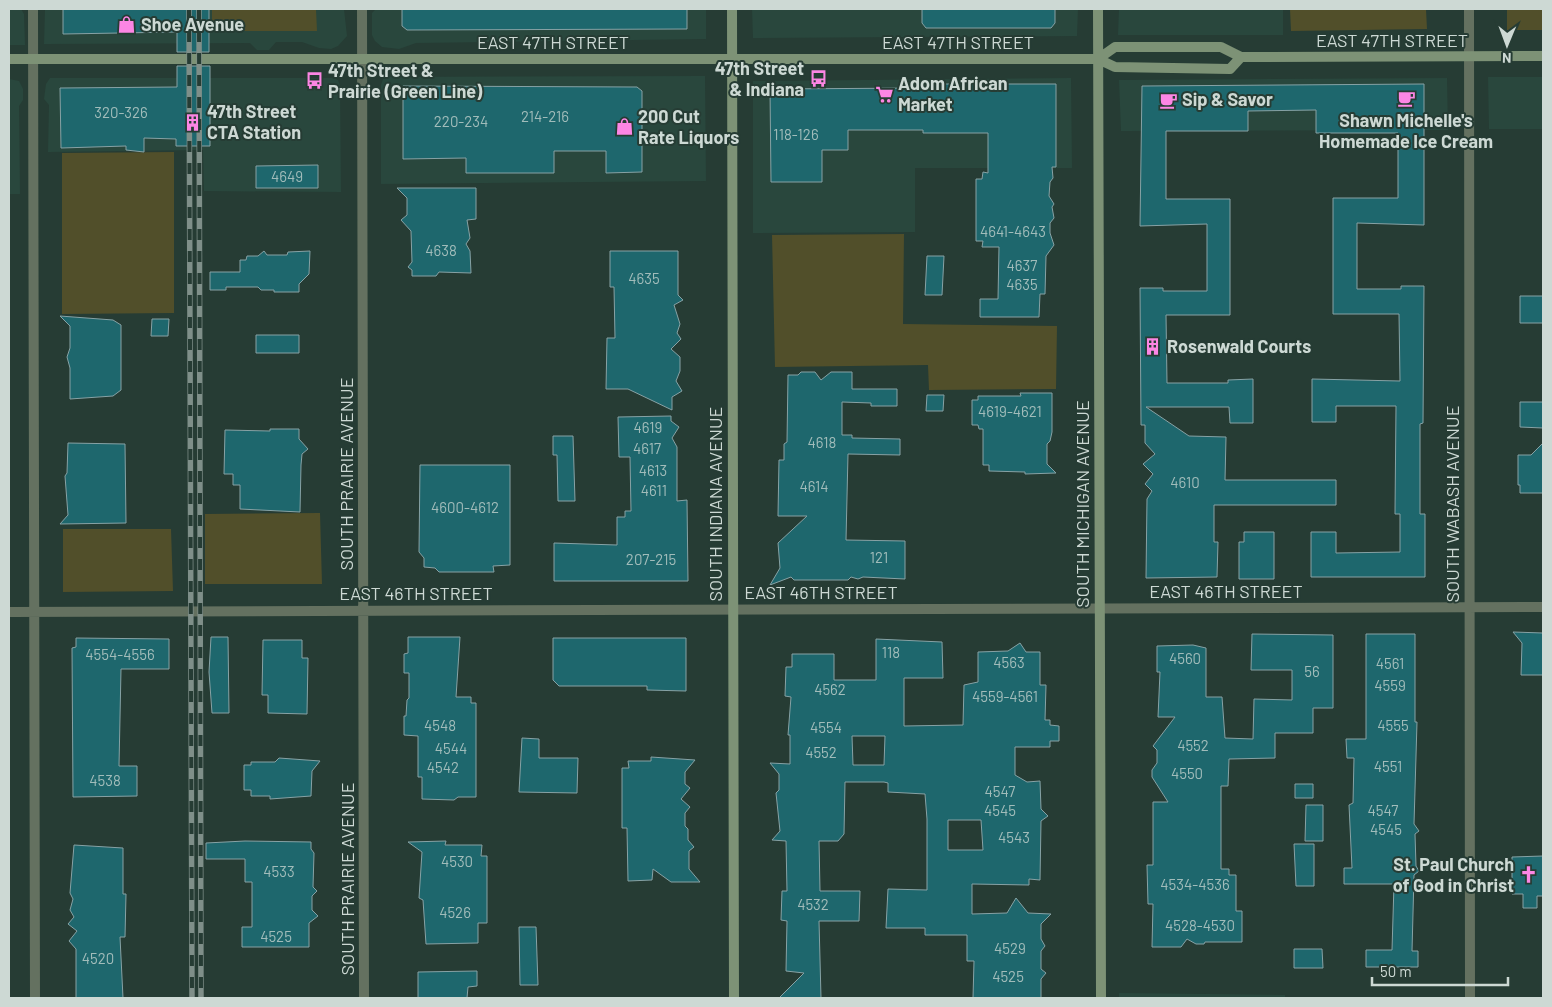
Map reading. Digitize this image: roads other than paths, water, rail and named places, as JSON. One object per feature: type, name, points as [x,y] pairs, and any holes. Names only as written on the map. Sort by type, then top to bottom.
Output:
[{"type":"street","points":[[33,9],[35,998]]},
{"type":"street","name":"SOUTH PRAIRIE AVENUE","points":[[362,9],[364,998]]},
{"type":"street","name":"SOUTH INDIANA AVENUE","points":[[732,9],[734,998]]},
{"type":"street","name":"SOUTH MICHIGAN AVENUE","points":[[1098,9],[1101,998]]},
{"type":"street","name":"SOUTH WABASH AVENUE","points":[[1468,9],[1470,998]]},
{"type":"street","name":"EAST 47TH STREET","points":[[1098,59],[1115,47],[1221,48],[1241,57],[1468,58],[1543,56]]},
{"type":"street","name":"EAST 47TH STREET","points":[[9,60],[1098,59],[1115,68],[1230,69],[1241,57]]},
{"type":"street","name":"EAST 46TH STREET","points":[[9,612],[1543,607]]},
{"type":"railway","points":[[189,9],[192,998]]},
{"type":"railway","points":[[199,9],[201,998]]},
{"type":"place","name":"Shoe Avenue","points":[[127,25]]},
{"type":"place","name":"47th Street & Indiana","points":[[818,79]]},
{"type":"place","name":"47th Street & Prairie (Green Line)","points":[[314,81]]},
{"type":"place","name":"Adom African Market","points":[[884,94]]},
{"type":"place","name":"Shawn Michelle's Homemade Ice Cream","points":[[1406,98]]},
{"type":"place","name":"Sip & Savor","points":[[1168,100]]},
{"type":"place","name":"47th Street CTA Station","points":[[193,122]]},
{"type":"place","name":"200 Cut Rate Liquors","points":[[624,127]]},
{"type":"place","name":"Rosenwald Courts","points":[[1153,347]]},
{"type":"place","name":"St. Paul Church of God in Christ","points":[[1528,875]]}]
